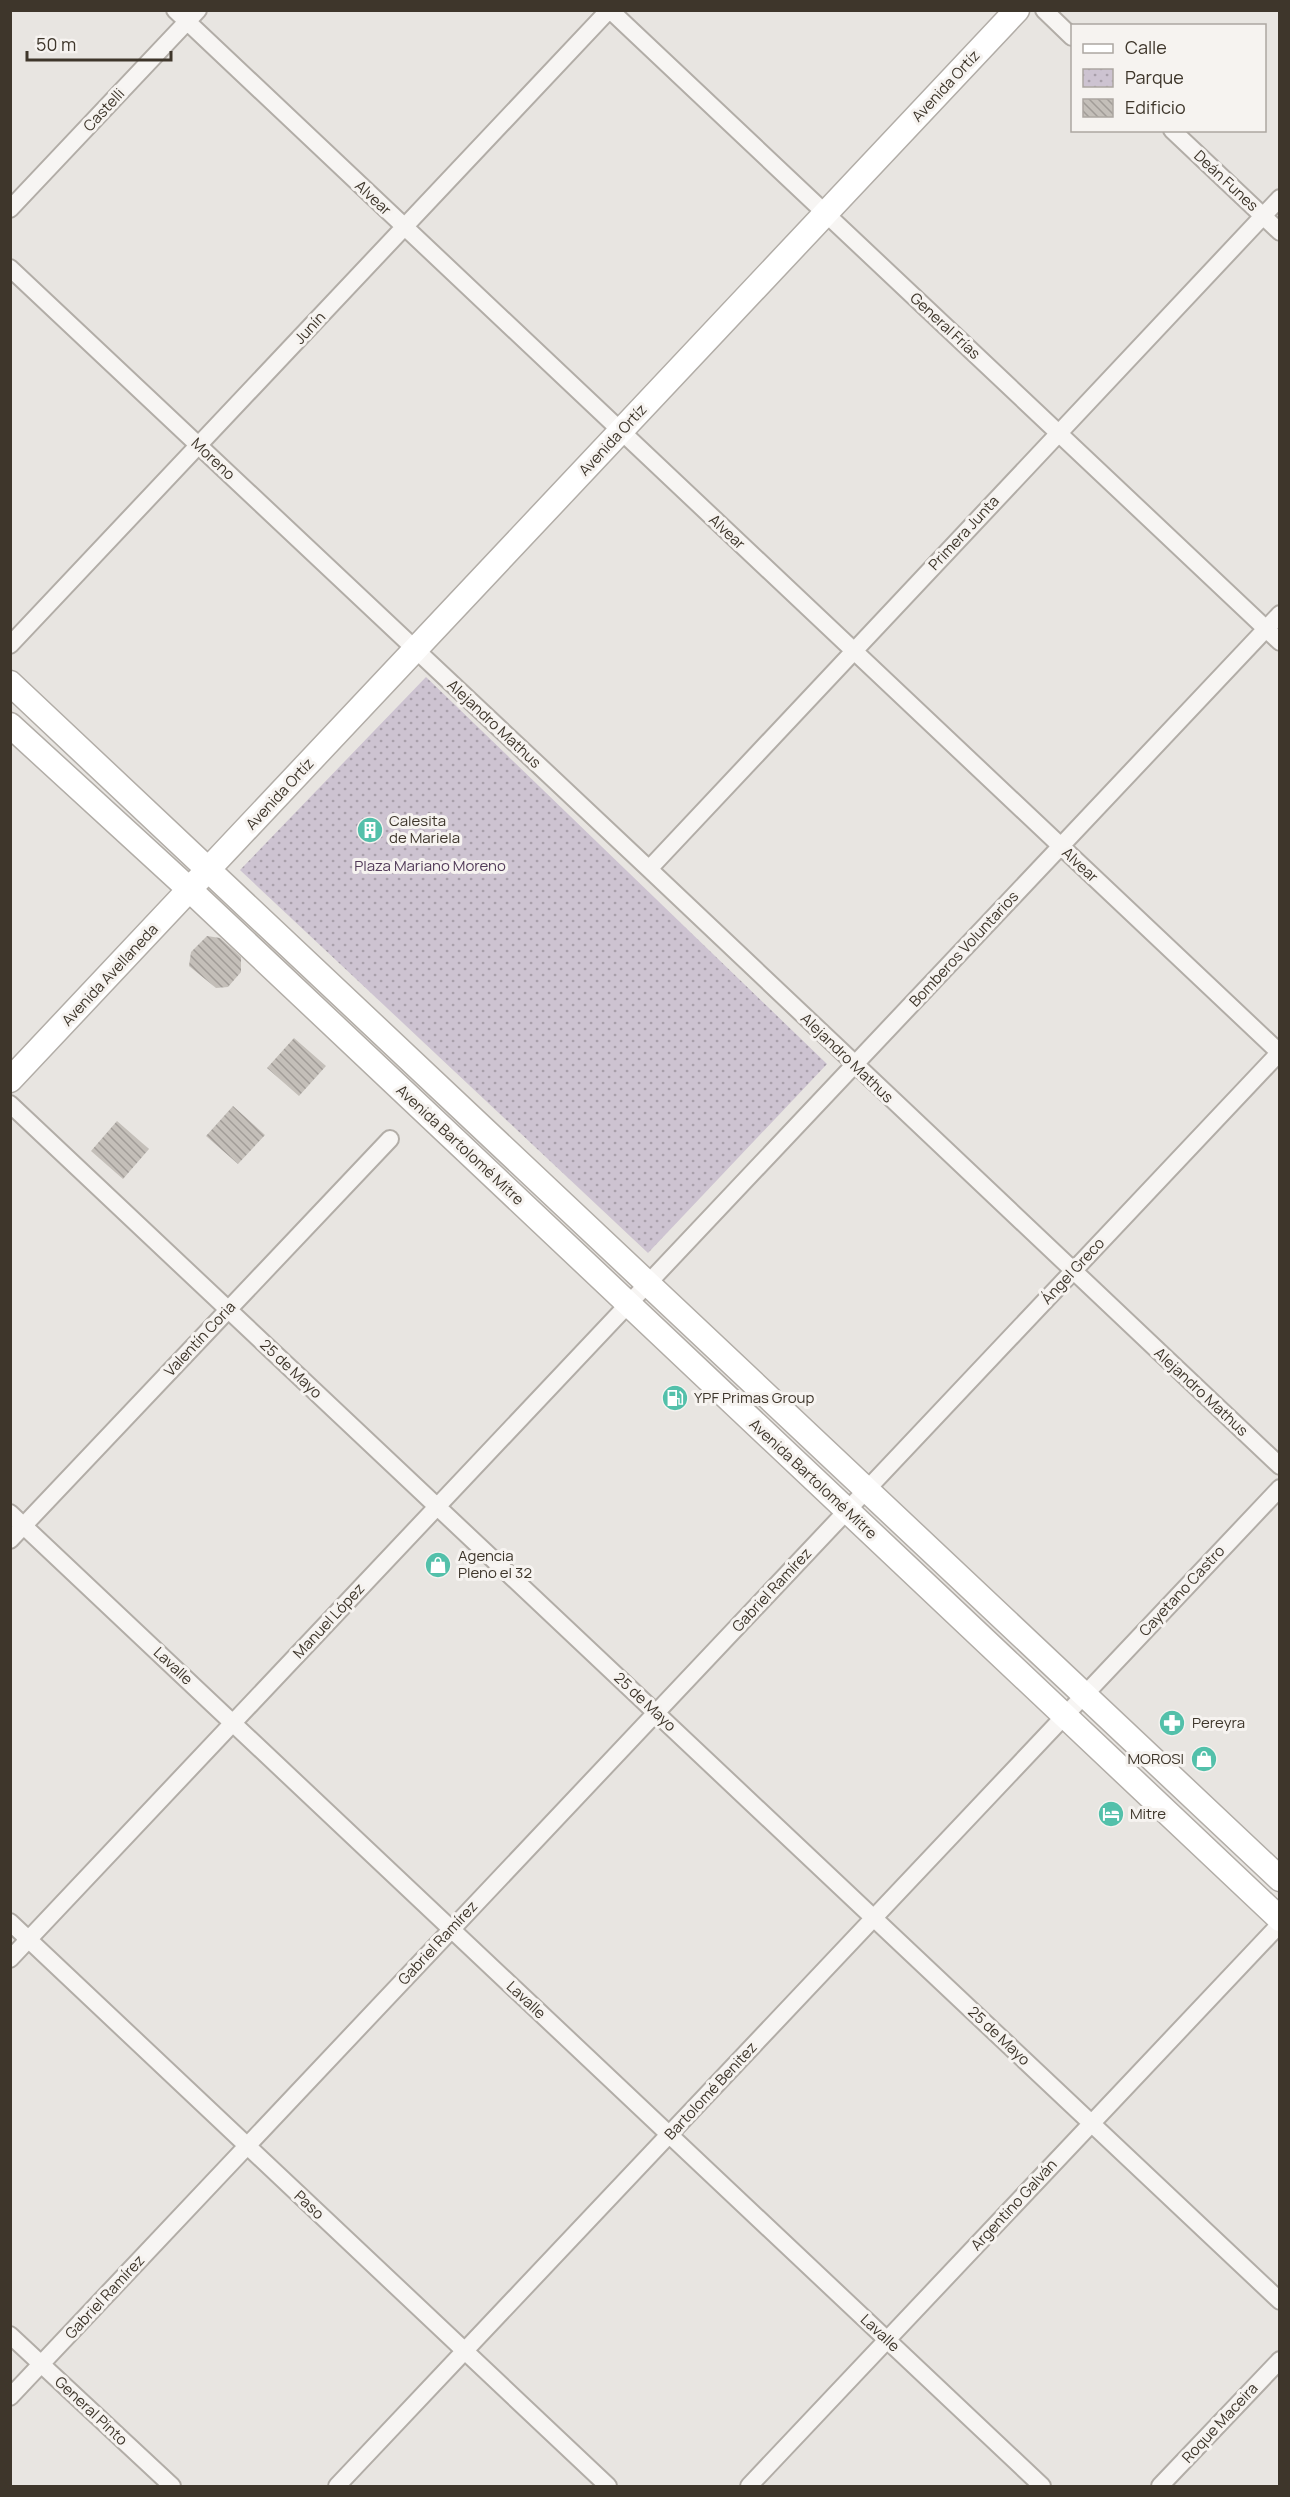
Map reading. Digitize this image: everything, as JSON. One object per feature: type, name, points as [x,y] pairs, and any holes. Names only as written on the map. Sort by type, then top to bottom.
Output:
[{"type":"main road","name":"Avenida Ortíz","points":[[209,870],[1017,10]]},
{"type":"main road","name":"Avenida Bartolomé Mitre","points":[[10,683],[1280,1879]]},
{"type":"main road","name":"Avenida Bartolomé Mitre","points":[[10,725],[190,890],[1280,1919]]},
{"type":"main road","name":"Avenida Avellaneda","points":[[10,1080],[209,870]]},
{"type":"street","name":"General Frías","points":[[609,10],[1280,642]]},
{"type":"street","name":"Junín","points":[[10,645],[609,10]]},
{"type":"street","points":[[1044,10],[1071,36]]},
{"type":"street","name":"Alvear","points":[[186,14],[404,227],[1279,1052]]},
{"type":"street","name":"Castelli","points":[[10,209],[186,14]]},
{"type":"street","name":"Deán Funes","points":[[1174,132],[1280,232]]},
{"type":"street","name":"Primera Junta","points":[[649,869],[1280,198]]},
{"type":"street","name":"Moreno","points":[[10,268],[415,650]]},
{"type":"street","name":"Bomberos Voluntarios","points":[[648,1284],[1280,614]]},
{"type":"street","name":"Alejandro Mathus","points":[[415,650],[1280,1466]]},
{"type":"street","name":"Ángel Greco","points":[[867,1490],[1279,1052]]},
{"type":"street","name":"25 de Mayo","points":[[10,1104],[1280,2301]]},
{"type":"street","name":"Valentín Coria","points":[[10,1539],[390,1139]]},
{"type":"street","name":"Manuel López","points":[[10,1959],[648,1284]]},
{"type":"street","name":"Cayetano Castro","points":[[1084,1695],[1280,1488]]},
{"type":"street","name":"Gabriel Ramírez","points":[[10,2397],[867,1490]]},
{"type":"street","name":"Lavalle","points":[[10,1513],[1042,2487]]},
{"type":"street","name":"Bartolomé Benitez","points":[[338,2487],[1084,1695]]},
{"type":"street","name":"Paso","points":[[10,1922],[608,2487]]},
{"type":"street","name":"Argentino Galván","points":[[749,2487],[1280,1924]]},
{"type":"street","name":"General Pinto","points":[[10,2335],[172,2487]]},
{"type":"street","name":"Roque Maceira","points":[[1160,2487],[1280,2360]]},
{"type":"green space","name":"Plaza Mariano Moreno","points":[[426,677],[827,1064],[648,1253],[240,870]]},
{"type":"building","name":"Calesita de Mariela","points":[[371,818],[379,821],[382,829],[379,837],[371,840],[363,837],[360,829],[363,821]]},
{"type":"building","points":[[207,936],[220,938],[241,957],[241,972],[228,987],[216,988],[189,966],[191,952]]},
{"type":"building","points":[[294,1038],[326,1066],[299,1096],[267,1068]]},
{"type":"building","points":[[233,1106],[265,1135],[238,1164],[206,1136]]},
{"type":"building","points":[[117,1121],[149,1149],[123,1179],[91,1151]]},
{"type":"place","name":"Calesita de Mariela","points":[[370,830]]},
{"type":"place","name":"YPF Primas Group","points":[[675,1398]]},
{"type":"place","name":"Agencia Pleno el 32","points":[[438,1565]]},
{"type":"place","name":"Pereyra","points":[[1172,1723]]},
{"type":"place","name":"MOROSI","points":[[1204,1759]]},
{"type":"place","name":"Mitre","points":[[1111,1814]]}]
